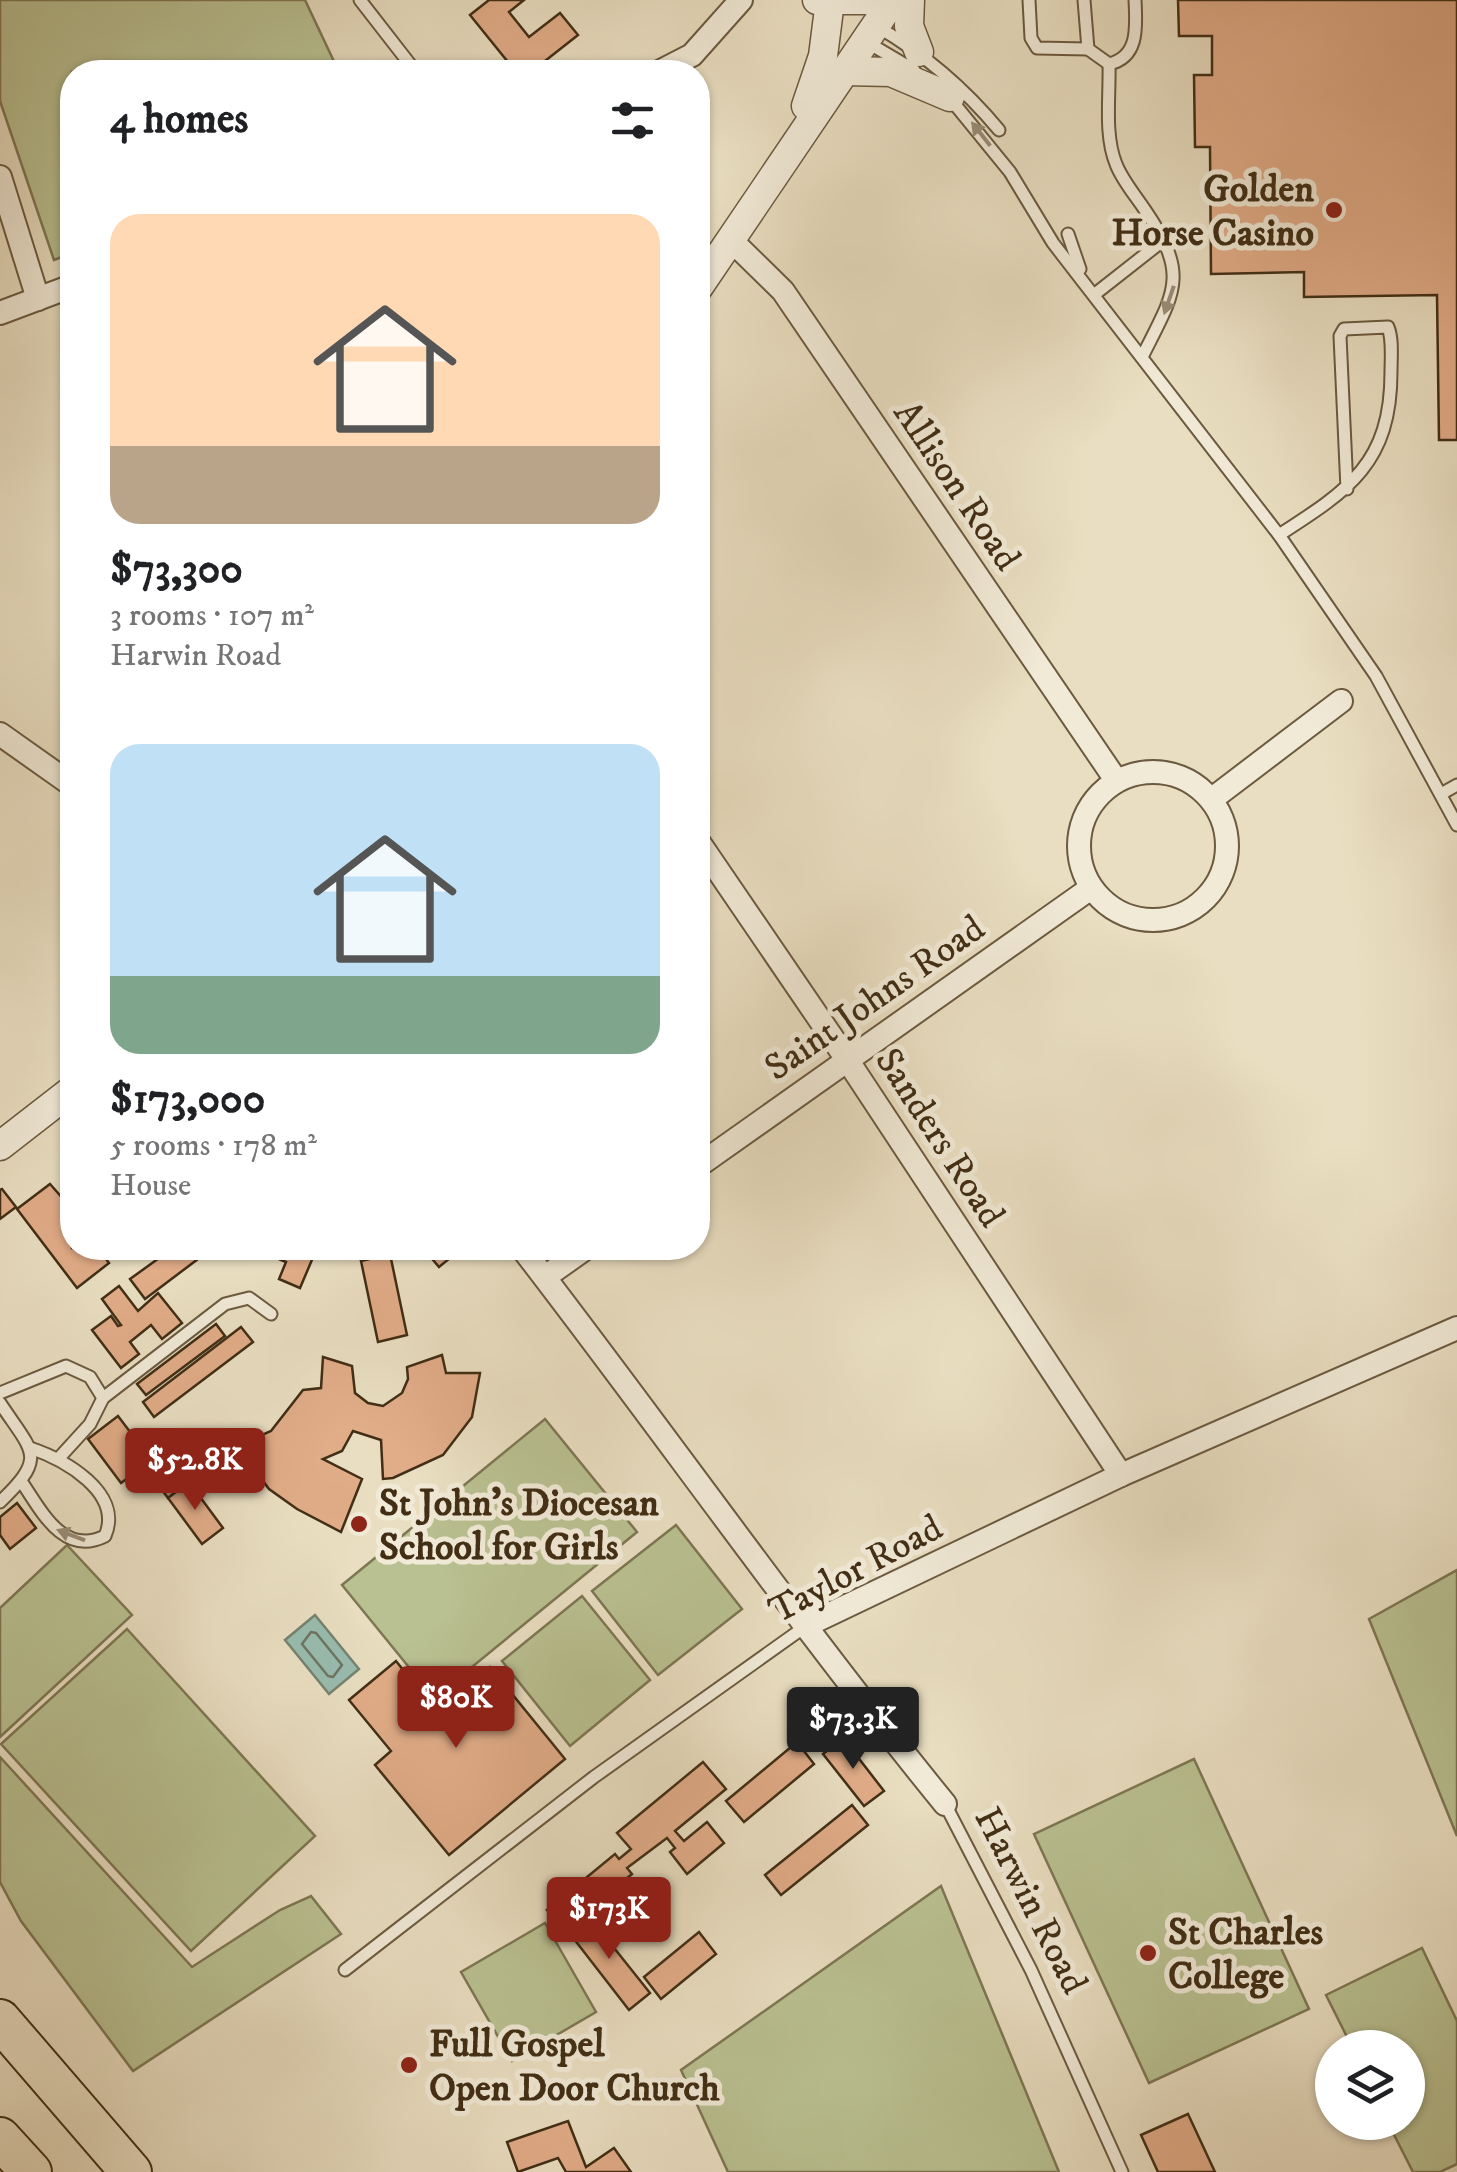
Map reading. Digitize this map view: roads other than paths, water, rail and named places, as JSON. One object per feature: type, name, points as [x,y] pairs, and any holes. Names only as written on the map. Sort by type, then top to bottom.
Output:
[{"type":"highway","points":[[0,2020],[131,2172]]},
{"type":"highway","points":[[0,2045],[116,2172]]},
{"type":"highway","points":[[0,2138],[32,2172]]},
{"type":"street","points":[[684,60],[692,56],[740,0]]},
{"type":"street","points":[[782,162],[846,14],[894,0]]},
{"type":"street","points":[[910,0],[909,26],[919,52]]},
{"type":"street","points":[[710,270],[844,70],[846,14]]},
{"type":"street","points":[[844,70],[891,72],[950,98]]},
{"type":"street","points":[[0,177],[38,299]]},
{"type":"street","name":"Allison Road","points":[[730,239],[783,291],[1116,780]]},
{"type":"street","points":[[0,313],[60,291]]},
{"type":"street","points":[[1212,799],[1341,701]]},
{"type":"street","points":[[5,746],[60,778]]},
{"type":"street","points":[[1150,770],[1184,777],[1212,799],[1224,820],[1228,844],[1225,868],[1214,889],[1197,906],[1176,917],[1152,920],[1129,916],[1108,905],[1091,888],[1080,860],[1080,829],[1093,801],[1116,780],[1150,770]]},
{"type":"street","name":"Sanders Road","points":[[710,859],[1121,1475]]},
{"type":"street","name":"Saint Johns Road","points":[[710,1157],[1091,888]]},
{"type":"street","points":[[0,1144],[60,1099]]},
{"type":"street","name":"Harwin Road","points":[[531,1260],[808,1624],[856,1696],[944,1804]]},
{"type":"street","points":[[545,1278],[570,1260]]},
{"type":"street","name":"Taylor Road","points":[[808,1624],[1121,1475],[1457,1328]]},
{"type":"lane","points":[[360,0],[407,60]]},
{"type":"lane","points":[[1029,0],[1031,38],[1037,48],[1088,48],[1109,64],[1120,62],[1131,50],[1136,29],[1135,0]]},
{"type":"lane","points":[[1084,0],[1088,48]]},
{"type":"lane","points":[[846,14],[919,52],[960,86],[999,130]]},
{"type":"lane","points":[[846,14],[950,98],[1010,172],[1053,243],[1279,535],[1376,676],[1457,824]]},
{"type":"lane","points":[[1109,64],[1116,168],[1165,239],[1172,261],[1173,292],[1142,357]]},
{"type":"lane","points":[[1068,234],[1083,278]]},
{"type":"lane","points":[[1095,294],[1165,239]]},
{"type":"lane","points":[[1279,535],[1347,488],[1377,452],[1387,424],[1391,393],[1388,326],[1344,329],[1340,336],[1347,488]]},
{"type":"lane","points":[[1441,794],[1457,786]]},
{"type":"lane","points":[[60,1458],[90,1424],[103,1398],[225,1304],[249,1298],[271,1314]]},
{"type":"lane","points":[[0,1392],[66,1366],[90,1377],[103,1398]]},
{"type":"lane","points":[[0,1402],[30,1448],[33,1462],[22,1481],[0,1502]]},
{"type":"lane","points":[[22,1481],[48,1521],[65,1536],[82,1541],[101,1539],[108,1531],[106,1509],[88,1479],[60,1458],[30,1448]]},
{"type":"lane","name":"Taylor Road","points":[[345,1970],[594,1777],[808,1624]]},
{"type":"lane","name":"Harwin Road","points":[[944,1804],[1031,1970],[1122,2172]]},
{"type":"water","points":[[315,1615],[359,1669],[329,1694],[285,1640]]},
{"type":"place","name":"Golden Horse Casino","points":[[1334,210]]},
{"type":"place","name":"St John's Diocesan School for Girls","points":[[359,1524]]},
{"type":"place","name":"St Charles College","points":[[1148,1953]]},
{"type":"place","name":"Full Gospel Open Door Church","points":[[409,2065]]}]
